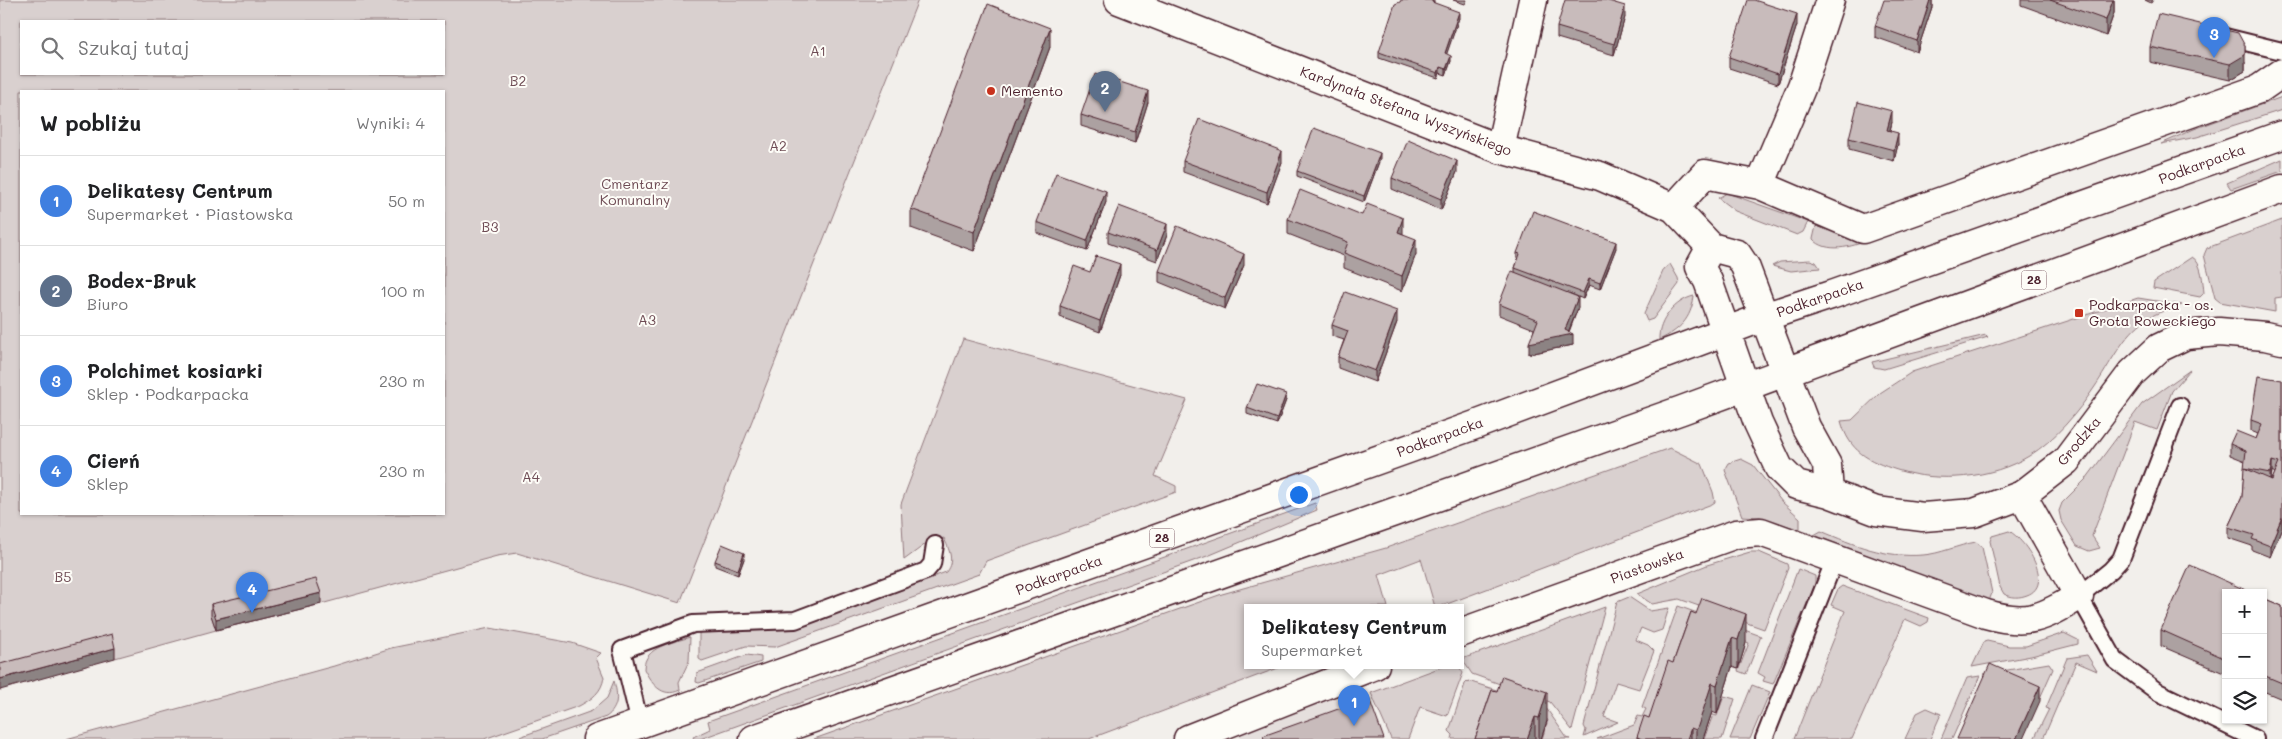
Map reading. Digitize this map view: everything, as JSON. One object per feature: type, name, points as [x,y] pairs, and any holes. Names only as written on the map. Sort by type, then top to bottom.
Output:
[{"type":"street","name":"Kardynała Stefana Wyszyńskiego","points":[[1119,0],[1500,149],[1600,176],[1674,208],[1711,247]]},
{"type":"street","points":[[1500,149],[1533,0]]},
{"type":"street","points":[[1760,185],[1802,86],[1830,0]]},
{"type":"street","points":[[1674,208],[1692,191],[1705,174],[1760,185],[1863,229],[2258,89],[2282,73]]},
{"type":"street","name":"Podkarpacka","points":[[597,739],[1422,444],[1764,317],[1831,296],[2282,135]]},
{"type":"street","name":"28","points":[[754,739],[1745,387],[2282,189]]},
{"type":"street","points":[[1711,247],[1737,254],[1753,284],[1806,427],[1827,465],[1829,493]]},
{"type":"street","name":"Grodzka","points":[[1711,247],[1700,267],[1708,281],[1766,443],[1779,468],[1796,485],[1829,493],[1876,511],[1923,517],[1974,513],[2022,495],[2066,461],[2132,373],[2159,348],[2186,336],[2219,332],[2265,336],[2282,340]]},
{"type":"street","points":[[1835,559],[2011,621],[2037,618],[2078,596],[2022,495]]},
{"type":"street","name":"Piastowska","points":[[1464,632],[1736,534],[1761,532],[1835,559]]},
{"type":"street","points":[[1188,739],[1365,669]]},
{"type":"lane","points":[[2210,34],[2282,51]]},
{"type":"lane","points":[[2180,406],[2121,559],[2111,570],[2078,596],[2115,660],[2158,692],[2256,739]]},
{"type":"lane","points":[[640,724],[622,650],[693,624],[795,620],[926,571],[932,564],[935,545]]},
{"type":"lane","points":[[1764,739],[1835,559]]},
{"type":"shaded area","points":[[1363,688],[1384,739],[1241,739],[1238,733]]},
{"type":"green space","name":"Cmentarz Komunalny","points":[[0,0],[918,0],[680,603],[517,553],[497,556],[321,604],[317,590],[211,615],[216,630],[115,658],[112,645],[0,675]]},
{"type":"green space","points":[[2282,97],[2282,110],[2197,137],[2161,144],[2194,129]]},
{"type":"green space","points":[[2282,159],[2282,171],[2231,189],[2227,183]]},
{"type":"green space","points":[[1727,193],[1808,222],[1803,232],[1797,235],[1735,211],[1718,198]]},
{"type":"green space","points":[[2282,220],[2282,297],[2275,298],[2275,312],[2220,302],[2215,298],[2204,255],[2207,248]]},
{"type":"green space","points":[[1816,226],[1852,238],[1868,240],[1847,247],[1832,248],[1818,244],[1813,239]]},
{"type":"green space","points":[[2192,257],[2198,263],[2201,273],[2204,293],[2200,297],[2153,288],[2154,282]]},
{"type":"green space","points":[[1810,260],[1816,262],[1820,268],[1791,271],[1772,266],[1780,262]]},
{"type":"green space","points":[[1670,264],[1678,278],[1679,284],[1653,319],[1647,321],[1644,314],[1664,269]]},
{"type":"green space","points":[[1694,296],[1690,311],[1683,323],[1679,328],[1659,340],[1659,333],[1669,312],[1687,298]]},
{"type":"green space","points":[[2138,298],[2182,305],[2155,314],[2138,325],[2124,341],[2088,397],[2065,425],[2039,449],[2014,464],[1982,474],[1930,477],[1897,470],[1877,463],[1861,453],[1849,440],[1841,421],[1852,420],[1880,393],[1912,372]]},
{"type":"green space","points":[[1986,335],[1988,337],[1884,369],[1874,367],[1872,362]]},
{"type":"green space","points":[[963,339],[1187,400],[1155,476],[1176,486],[1176,492],[986,561],[979,574],[775,647],[746,646],[702,661],[699,659],[699,632],[799,627],[946,572],[951,559],[944,538],[927,543],[904,560],[901,504]]},
{"type":"green space","points":[[2190,370],[2172,391],[2157,430],[2135,422],[2092,536],[2100,548],[2089,551],[2077,546],[2061,520],[2059,511],[2062,503],[2086,479],[2142,404]]},
{"type":"green space","points":[[1670,448],[1702,464],[1715,502],[1447,604],[1434,604],[1421,559],[1379,575],[1387,604],[1244,604],[1244,669],[1275,669],[1089,739],[814,739],[1222,594],[1386,548]]},
{"type":"green space","points":[[1741,459],[1753,465],[1782,502],[1800,518],[1800,530],[1760,517],[1742,516],[1725,470],[1729,463]]},
{"type":"green space","points":[[1315,503],[1317,510],[1210,555],[700,739],[694,739],[693,737],[710,729],[708,721]]},
{"type":"green space","points":[[1821,531],[1858,546],[1883,552],[1909,555],[1929,554],[1976,542],[1982,547],[1992,593],[1989,601],[1814,535]]},
{"type":"green space","points":[[2009,531],[2023,543],[2030,553],[2038,573],[2038,582],[2035,590],[2021,597],[2004,594],[2000,587],[1990,541],[1992,536]]},
{"type":"green space","points":[[1750,552],[1759,552],[1787,564],[1788,568],[1764,629],[1679,599],[1652,604],[1637,594],[1707,565]]},
{"type":"green space","points":[[1798,569],[1815,576],[1815,584],[1773,684],[1763,681],[1765,677],[1758,673]]},
{"type":"green space","points":[[1842,586],[1929,618],[1928,622],[1921,626],[1905,619],[1852,739],[1794,739],[1845,611],[1831,605],[1838,589]]},
{"type":"green space","points":[[1629,597],[1650,611],[1669,608],[1662,630],[1653,633],[1641,628],[1636,640],[1648,645],[1654,651],[1639,689],[1616,682],[1604,717],[1618,722],[1584,737],[1586,730],[1584,726],[1617,602]]},
{"type":"green space","points":[[1678,606],[1761,636],[1746,674],[1738,671],[1749,643],[1701,625],[1650,739],[1597,739],[1634,725],[1638,716],[1642,717],[1646,709],[1642,707]]},
{"type":"green space","points":[[1605,607],[1572,730],[1550,702],[1472,674],[1464,662],[1464,658]]},
{"type":"green space","points":[[490,628],[572,643],[601,653],[596,658],[604,677],[599,691],[579,706],[484,739],[66,739],[334,666],[391,648]]},
{"type":"green space","points":[[2064,633],[2078,640],[2078,644],[2031,656],[1972,667],[1984,642],[2009,646],[2026,646]]},
{"type":"green space","points":[[690,637],[689,661],[679,682],[680,690],[674,692],[663,691],[654,684],[644,669],[645,661],[654,650]]},
{"type":"green space","points":[[747,655],[761,657],[761,662],[699,683],[696,682],[697,673]]},
{"type":"green space","points":[[2087,655],[2097,671],[2076,662],[2043,739],[2034,739],[2049,709],[2046,708],[2067,658]]},
{"type":"green space","points":[[2049,663],[2053,669],[2040,698],[1984,674]]},
{"type":"green space","points":[[1436,669],[1460,669],[1463,673],[1447,716],[1420,707],[1408,739],[1391,739],[1371,693]]},
{"type":"green space","points":[[1980,676],[1952,739],[1941,739],[1967,678]]},
{"type":"green space","points":[[614,681],[616,701],[613,710],[606,717],[542,739],[514,739],[592,711],[607,698]]},
{"type":"green space","points":[[1468,681],[1544,705],[1567,738],[1570,739],[1542,739],[1548,720],[1502,703],[1483,739],[1452,739],[1453,735],[1449,731],[1465,684]]},
{"type":"green space","points":[[1752,685],[1770,692],[1750,739],[1730,739]]},
{"type":"green space","points":[[1724,696],[1735,699],[1722,739],[1704,739],[1713,715],[1717,716]]},
{"type":"green space","points":[[1927,708],[1941,714],[1930,739],[1905,739],[1917,713]]},
{"type":"building","points":[[1401,0],[1432,0],[1432,2],[1459,12],[1445,53],[1451,56],[1446,69],[1440,67],[1438,73],[1379,52],[1395,4]]},
{"type":"building","points":[[1565,0],[1605,0],[1625,6],[1614,44],[1557,27]]},
{"type":"building","points":[[1748,0],[1754,0],[1797,14],[1778,74],[1729,57]]},
{"type":"building","points":[[1884,0],[1930,0],[1917,41],[1875,26]]},
{"type":"building","points":[[2050,0],[2113,0],[2106,20]]},
{"type":"building","points":[[988,4],[1050,28],[974,232],[911,209]]},
{"type":"building","points":[[2158,14],[2238,33],[2245,46],[2245,55],[2230,64],[2150,47]]},
{"type":"building","points":[[1095,74],[1148,91],[1135,132],[1081,115]]},
{"type":"building","points":[[1858,102],[1892,111],[1887,130],[1898,133],[1894,150],[1849,138]]},
{"type":"building","points":[[1199,119],[1282,151],[1267,192],[1183,161]]},
{"type":"building","points":[[1314,128],[1380,153],[1364,196],[1297,171]]},
{"type":"building","points":[[1408,140],[1457,161],[1441,199],[1392,178]]},
{"type":"building","points":[[1056,173],[1106,191],[1087,241],[1037,222]]},
{"type":"building","points":[[1300,190],[1362,215],[1367,204],[1403,218],[1398,232],[1416,239],[1402,276],[1344,253],[1348,242],[1288,219]]},
{"type":"building","points":[[1119,206],[1167,224],[1157,250],[1108,232]]},
{"type":"building","points":[[1533,211],[1616,242],[1600,283],[1589,279],[1583,293],[1515,268],[1520,254],[1517,253]]},
{"type":"building","points":[[1177,226],[1244,254],[1225,298],[1159,271]]},
{"type":"building","points":[[1096,256],[1120,264],[1100,321],[1060,306],[1074,266],[1090,272]]},
{"type":"building","points":[[1512,271],[1578,297],[1565,330],[1573,334],[1529,343],[1538,320],[1499,304]]},
{"type":"building","points":[[1345,292],[1397,311],[1375,371],[1338,357],[1348,331],[1332,325]]},
{"type":"building","points":[[2258,376],[2282,380],[2282,517],[2270,546],[2252,539],[2254,535],[2228,527],[2242,497],[2244,468],[2246,451],[2230,444],[2236,431],[2256,439],[2262,424],[2251,420]],"holes":[[[2272,461],[2279,463],[2272,480],[2244,468],[2270,473]]]},
{"type":"building","points":[[1257,384],[1286,394],[1277,419],[1247,408]]},
{"type":"building","points":[[722,544],[744,553],[738,570],[715,561]]},
{"type":"building","points":[[2190,565],[2243,589],[2222,589],[2222,657],[2161,630]]},
{"type":"building","points":[[316,579],[321,593],[216,619],[211,604]]},
{"type":"building","points":[[1702,598],[1746,614],[1738,640],[1732,638],[1717,685],[1712,683],[1698,726],[1696,730],[1691,728],[1687,739],[1642,739],[1637,737],[1644,716],[1649,718],[1668,661],[1673,663],[1691,612],[1696,614]]},
{"type":"building","points":[[2267,600],[2282,606],[2282,683],[2267,677]]},
{"type":"building","points":[[112,634],[115,648],[0,679],[0,664]]},
{"type":"building","points":[[1990,664],[2040,686],[2016,739],[1957,739]]},
{"type":"building","points":[[1502,676],[1547,692],[1539,718],[1535,717],[1527,739],[1475,739],[1492,690],[1497,691]]},
{"type":"building","points":[[1369,698],[1384,739],[1264,739],[1263,736]]},
{"type":"place","name":"Polchimet kosiarki","points":[[2214,58]]},
{"type":"place","name":"Memento","points":[[991,91]]},
{"type":"place","name":"Bodex-Bruk","points":[[1105,112]]},
{"type":"place","name":"Podkarpacka - os. Grota Roweckiego","points":[[2079,313]]},
{"type":"place","name":"Cierń","points":[[252,613]]},
{"type":"place","name":"Delikatesy Centrum","points":[[1354,726]]},
{"type":"park label","name":"A1","points":[[818,51]]},
{"type":"park label","name":"B2","points":[[518,81]]},
{"type":"park label","name":"A2","points":[[778,146]]},
{"type":"park label","name":"B3","points":[[490,227]]},
{"type":"park label","name":"A3","points":[[647,320]]},
{"type":"park label","name":"A4","points":[[531,477]]},
{"type":"park label","name":"B5","points":[[63,577]]}]
